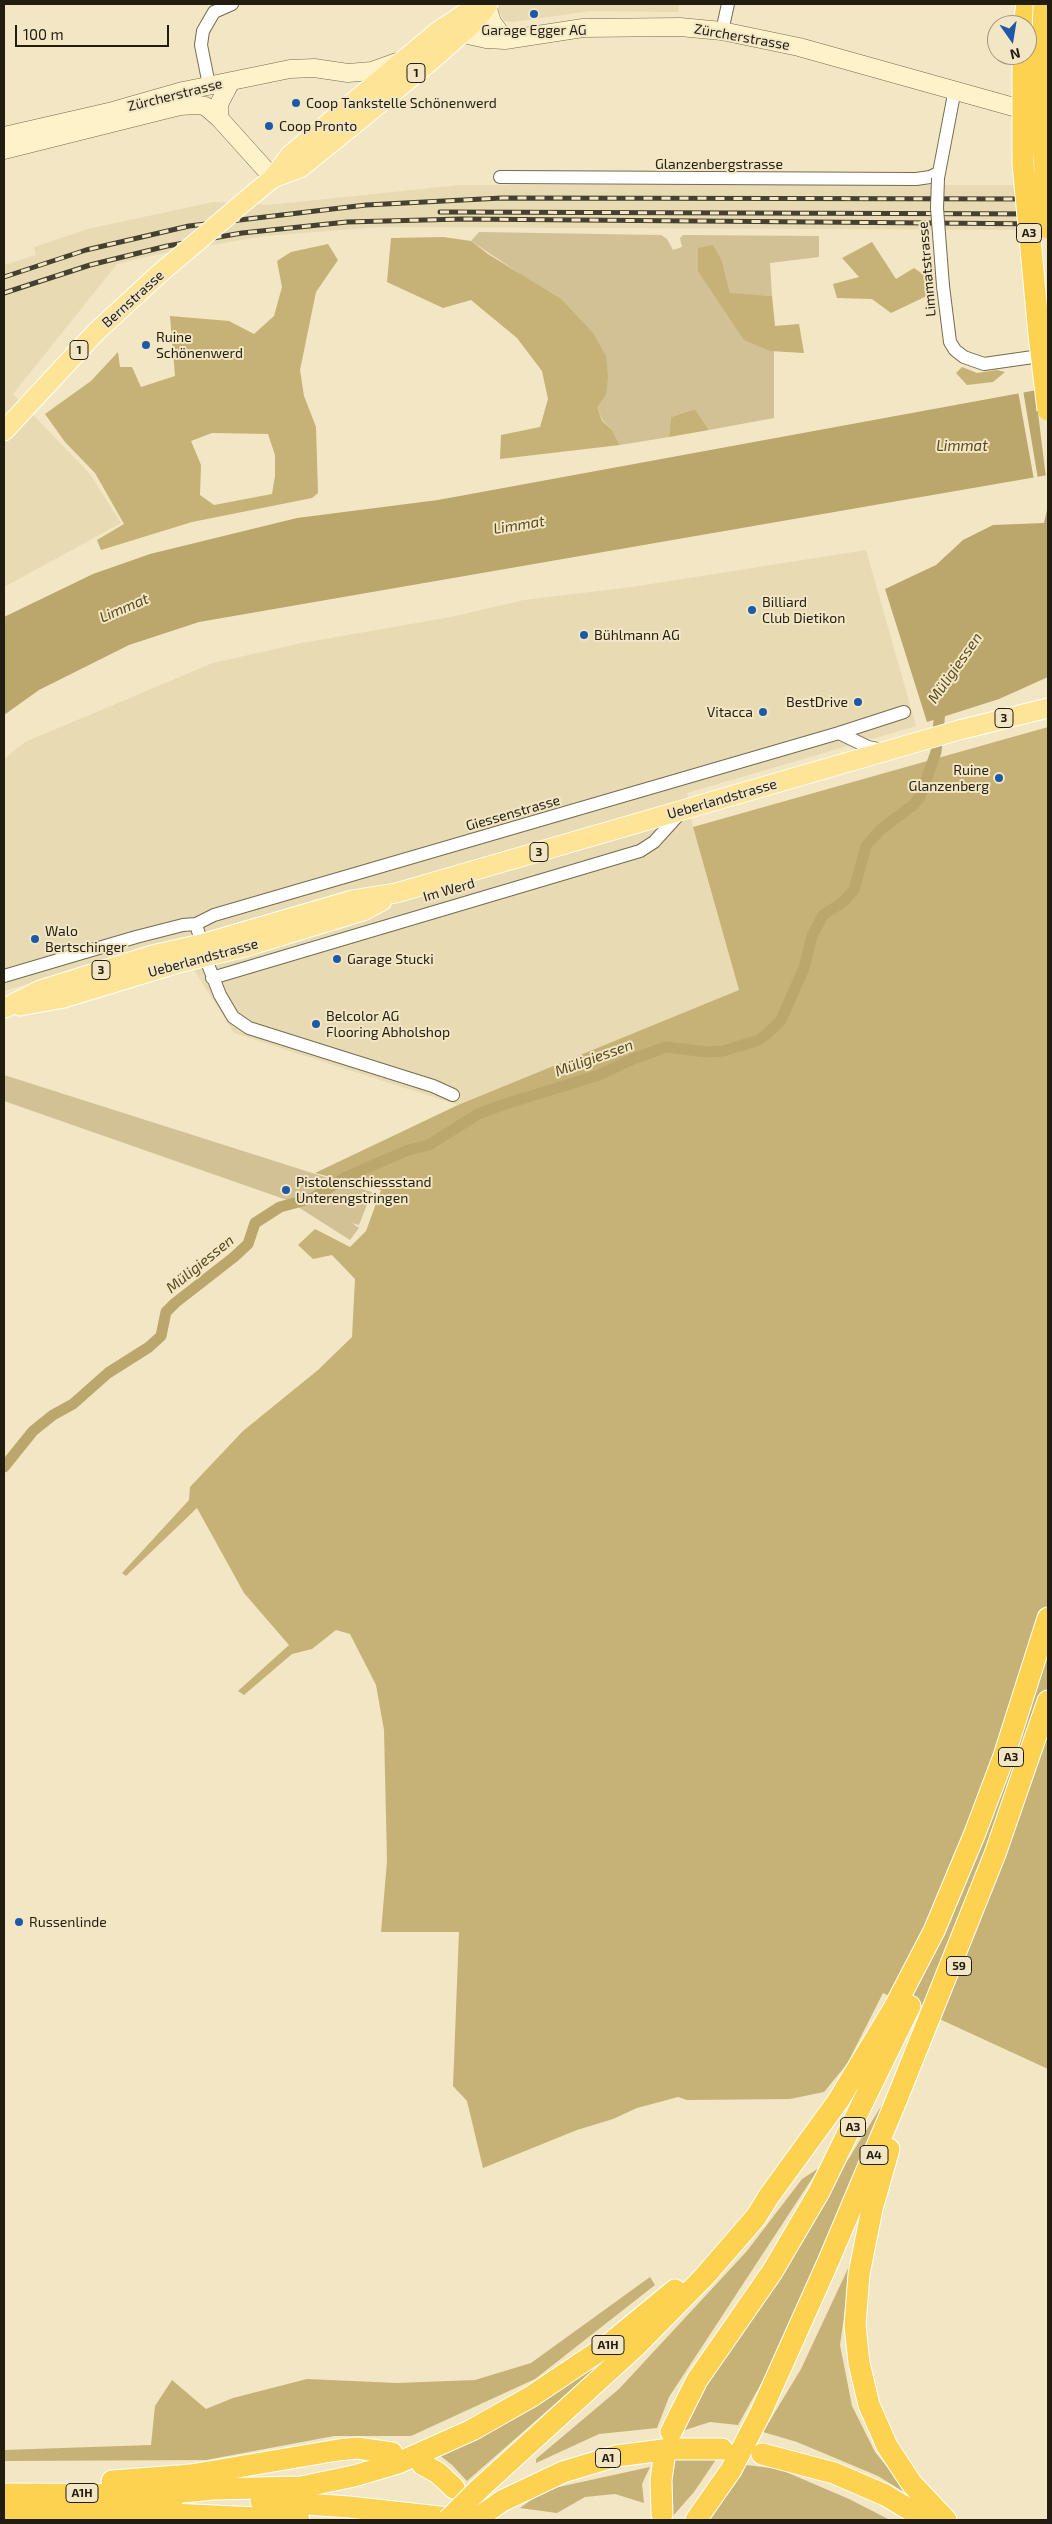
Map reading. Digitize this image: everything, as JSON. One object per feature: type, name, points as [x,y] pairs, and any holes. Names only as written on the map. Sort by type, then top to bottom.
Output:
[{"type":"highway","name":"A3","points":[[1044,4],[1041,96],[1048,228]]},
{"type":"highway","name":"A3","points":[[1023,65],[1023,163],[1048,410]]},
{"type":"highway","points":[[448,2520],[478,2490],[667,2316],[756,2217],[769,2196],[838,2101],[881,2031],[918,1963],[988,1799],[1029,1682],[1048,1618]]},
{"type":"highway","name":"A3","points":[[672,2432],[697,2380],[772,2272],[803,2221],[864,2104],[936,1948],[983,1835],[1048,1643]]},
{"type":"highway","name":"A3","points":[[995,1854],[1048,1701]]},
{"type":"highway","name":"59","points":[[946,2520],[912,2484],[881,2436],[864,2387],[855,2325],[860,2274],[872,2209],[890,2148],[994,1874],[995,1854]]},
{"type":"highway","name":"A4","points":[[696,2520],[731,2470],[784,2362],[854,2202],[995,1854]]},
{"type":"highway","name":"A1H","points":[[161,2494],[214,2488],[282,2488],[337,2480],[398,2463],[463,2434],[547,2387],[631,2327],[697,2270],[769,2196]]},
{"type":"highway","points":[[688,2520],[750,2432]]},
{"type":"highway","name":"A1H","points":[[4,2493],[191,2475],[357,2448],[392,2453]]},
{"type":"highway","name":"A1","points":[[475,2520],[502,2502],[563,2472],[616,2456],[671,2449],[722,2450]]},
{"type":"highway","points":[[762,2454],[834,2473],[885,2495],[927,2520]]},
{"type":"highway","points":[[662,2514],[660,2480],[664,2459]]},
{"type":"highway","points":[[422,2464],[438,2473],[454,2488]]},
{"type":"highway","name":"A1H","points":[[4,2493],[161,2494],[349,2507],[468,2520]]},
{"type":"highway","name":"A1H","points":[[4,2514],[169,2514],[299,2520]]},
{"type":"main road","points":[[485,4],[492,22],[505,40]]},
{"type":"main road","name":"Bernstrasse","points":[[273,178],[300,168],[368,113],[477,20],[485,4]]},
{"type":"main road","name":"Bernstrasse","points":[[4,431],[96,332],[159,274],[273,178],[290,155],[437,32],[485,4]]},
{"type":"main road","name":"Zürcherstrasse","points":[[437,32],[462,32],[486,39],[505,40],[590,27],[680,27],[722,31],[798,46],[1045,116]]},
{"type":"main road","name":"Zürcherstrasse","points":[[4,136],[209,85],[303,68],[348,73],[385,68],[409,56]]},
{"type":"main road","points":[[348,73],[367,92],[368,113]]},
{"type":"main road","points":[[219,118],[219,104],[231,81]]},
{"type":"main road","points":[[205,106],[209,85]]},
{"type":"main road","name":"Zürcherstrasse","points":[[4,150],[182,106],[205,106],[219,118],[273,178]]},
{"type":"main road","name":"Ueberlandstrasse","points":[[4,1008],[64,998],[352,900],[396,893],[959,730],[1048,708]]},
{"type":"street","points":[[209,85],[201,45],[203,30],[214,12],[232,4]]},
{"type":"street","points":[[722,31],[728,4]]},
{"type":"street","name":"Limmatstrasse","points":[[955,89],[938,176],[937,208],[943,286],[950,342],[955,350],[964,357],[984,364],[1048,355]]},
{"type":"street","name":"Glanzenbergstrasse","points":[[500,177],[916,179],[938,176]]},
{"type":"street","points":[[1023,233],[1048,233]]},
{"type":"street","name":"Giessenstrasse","points":[[4,976],[136,937],[183,925],[196,924],[214,915],[839,733],[904,712]]},
{"type":"street","points":[[839,733],[868,747],[886,751]]},
{"type":"street","name":"Im Werd","points":[[212,978],[640,851],[654,842],[682,811]]},
{"type":"street","points":[[196,924],[212,978],[233,1017],[249,1028],[433,1086],[453,1095]]},
{"type":"shaded area","name":"Garage Egger AG","points":[[679,4],[678,12],[590,11],[513,22],[504,21],[496,5]]},
{"type":"shaded area","points":[[460,185],[1048,185],[1048,230],[380,227],[264,236],[155,255],[117,264],[13,394],[90,474],[121,523],[4,587],[4,265],[36,255],[34,247],[88,229],[213,202],[268,205]]},
{"type":"shaded area","points":[[479,232],[661,235],[667,239],[673,250],[682,247],[680,238],[683,235],[819,236],[819,257],[770,263],[772,296],[730,294],[770,351],[774,351],[774,418],[709,430],[695,409],[671,417],[669,437],[620,445],[612,430],[603,421],[596,406],[606,395],[519,273],[471,241]],"holes":[[[698,248],[722,261],[730,294]]]},
{"type":"shaded area","points":[[443,237],[471,241],[488,254],[561,299],[593,333],[606,356],[608,377],[606,395],[597,407],[602,421],[612,430],[620,445],[500,459],[501,435],[540,427],[548,399],[542,371],[517,338],[471,300],[443,308],[387,282],[391,238]]},
{"type":"shaded area","points":[[872,242],[896,279],[914,268],[930,279],[931,294],[891,313],[872,299],[837,298],[833,284],[859,277],[842,258]]},
{"type":"shaded area","points":[[328,244],[338,260],[316,292],[300,370],[304,396],[316,427],[318,493],[312,498],[192,522],[101,550],[97,540],[124,524],[95,473],[65,442],[45,414],[91,381],[118,352],[120,367],[132,367],[141,387],[175,376],[170,316],[229,321],[254,334],[274,316],[282,287],[277,261],[291,252]],"holes":[[[212,433],[268,434],[275,455],[275,476],[272,494],[214,505],[200,495],[201,465],[191,441]]]},
{"type":"shaded area","points":[[713,245],[722,261],[730,293],[772,296],[775,326],[799,324],[804,353],[770,351],[744,340],[698,271],[698,248]]},
{"type":"shaded area","points":[[962,367],[977,373],[997,370],[1005,372],[993,382],[967,385],[956,373]]},
{"type":"shaded area","points":[[695,409],[709,430],[669,437],[671,417]]},
{"type":"shaded area","points":[[866,550],[916,726],[687,793],[693,827],[739,990],[458,1105],[234,1033],[175,940],[4,991],[4,759],[25,742],[213,663],[302,643],[451,617],[524,600],[632,587]]},
{"type":"shaded area","points":[[1048,727],[1048,2069],[883,1993],[847,2064],[824,2092],[790,2099],[687,2100],[678,2097],[637,2108],[613,2119],[577,2130],[483,2168],[467,2101],[453,2086],[459,1932],[381,1932],[387,1861],[384,1730],[376,1685],[350,1634],[336,1630],[312,1649],[292,1654],[244,1695],[238,1691],[289,1645],[244,1593],[197,1508],[126,1576],[122,1573],[189,1500],[190,1487],[243,1431],[318,1370],[352,1337],[355,1279],[332,1255],[313,1259],[298,1245],[315,1229],[350,1247],[366,1231],[381,1190],[315,1173],[458,1105],[739,990],[693,827]]},
{"type":"shaded area","points":[[4,1075],[372,1192],[359,1225],[352,1223],[359,1228],[350,1240],[287,1200],[4,1101]]},
{"type":"shaded area","points":[[890,2092],[777,2355],[738,2425],[710,2422],[682,2431],[697,2391],[823,2200]]},
{"type":"shaded area","points":[[819,2168],[669,2397],[657,2428],[599,2434],[536,2463],[536,2459],[619,2389],[747,2251],[802,2179]]},
{"type":"shaded area","points":[[852,2260],[840,2345],[852,2406],[875,2452],[906,2490],[904,2492],[878,2476],[797,2442],[763,2432],[801,2369]]},
{"type":"shaded area","points":[[650,2277],[655,2285],[535,2379],[411,2436],[334,2436],[206,2460],[4,2461],[4,2450],[151,2445],[155,2406],[172,2380],[206,2409],[233,2398],[307,2379],[397,2383],[475,2380],[531,2363]]},
{"type":"shaded area","points":[[645,2325],[467,2481],[437,2453]]},
{"type":"shaded area","points":[[674,2457],[717,2458],[694,2492],[672,2517],[669,2481]]},
{"type":"shaded area","points":[[746,2465],[779,2469],[849,2499],[890,2520],[708,2520]]},
{"type":"shaded area","points":[[650,2467],[642,2484],[644,2503],[615,2494],[585,2497],[557,2513],[520,2508],[545,2490]]},
{"type":"water","name":"Limmat","points":[[1048,388],[1048,475],[199,622],[129,645],[39,690],[4,715],[4,617],[93,574],[150,554],[297,518],[438,500]]},
{"type":"water","points":[[1048,506],[1048,677],[999,699],[927,722],[885,589],[936,565],[963,540],[993,525],[1044,523]]},
{"type":"pier","points":[[1048,386],[1048,477],[1046,478],[1035,388]]},
{"type":"pier","points":[[1023,390],[1038,479],[1034,480],[1018,391]]},
{"type":"waterway","name":"Müligiessen","points":[[4,1467],[33,1431],[53,1415],[73,1404],[108,1373],[149,1347],[161,1336],[166,1312],[234,1257],[248,1244],[255,1223],[280,1207],[313,1198],[346,1177],[408,1150],[429,1145],[478,1114],[502,1105],[599,1075],[633,1059],[666,1047],[707,1052],[723,1051],[759,1040],[768,1033],[781,1020],[804,968],[812,936],[823,915],[843,902],[854,890],[866,846],[880,830],[912,806],[920,797],[936,752],[940,711],[945,705]]},
{"type":"railway","points":[[4,277],[86,250],[189,226],[366,205],[502,198],[1048,199]]},
{"type":"railway","points":[[440,212],[1048,214]]},
{"type":"railway","points":[[4,293],[90,265],[167,246],[242,233],[347,222],[462,219],[1048,224]]},
{"type":"place","name":"Garage Egger AG","points":[[534,14]]},
{"type":"place","name":"Coop Tankstelle Schönenwerd","points":[[296,103]]},
{"type":"place","name":"Coop Pronto","points":[[269,126]]},
{"type":"place","name":"Ruine Schönenwerd","points":[[146,345]]},
{"type":"place","name":"Billiard Club Dietikon","points":[[752,610]]},
{"type":"place","name":"Bühlmann AG","points":[[584,635]]},
{"type":"place","name":"BestDrive","points":[[858,702]]},
{"type":"place","name":"Vitacca","points":[[763,712]]},
{"type":"place","name":"Ruine Glanzenberg","points":[[999,778]]},
{"type":"place","name":"Walo Bertschinger","points":[[35,939]]},
{"type":"place","name":"Garage Stucki","points":[[337,959]]},
{"type":"place","name":"Belcolor AG Flooring Abholshop","points":[[316,1024]]},
{"type":"place","name":"Pistolenschiessstand Unterengstringen","points":[[286,1190]]},
{"type":"place","name":"Russenlinde","points":[[19,1922]]}]
